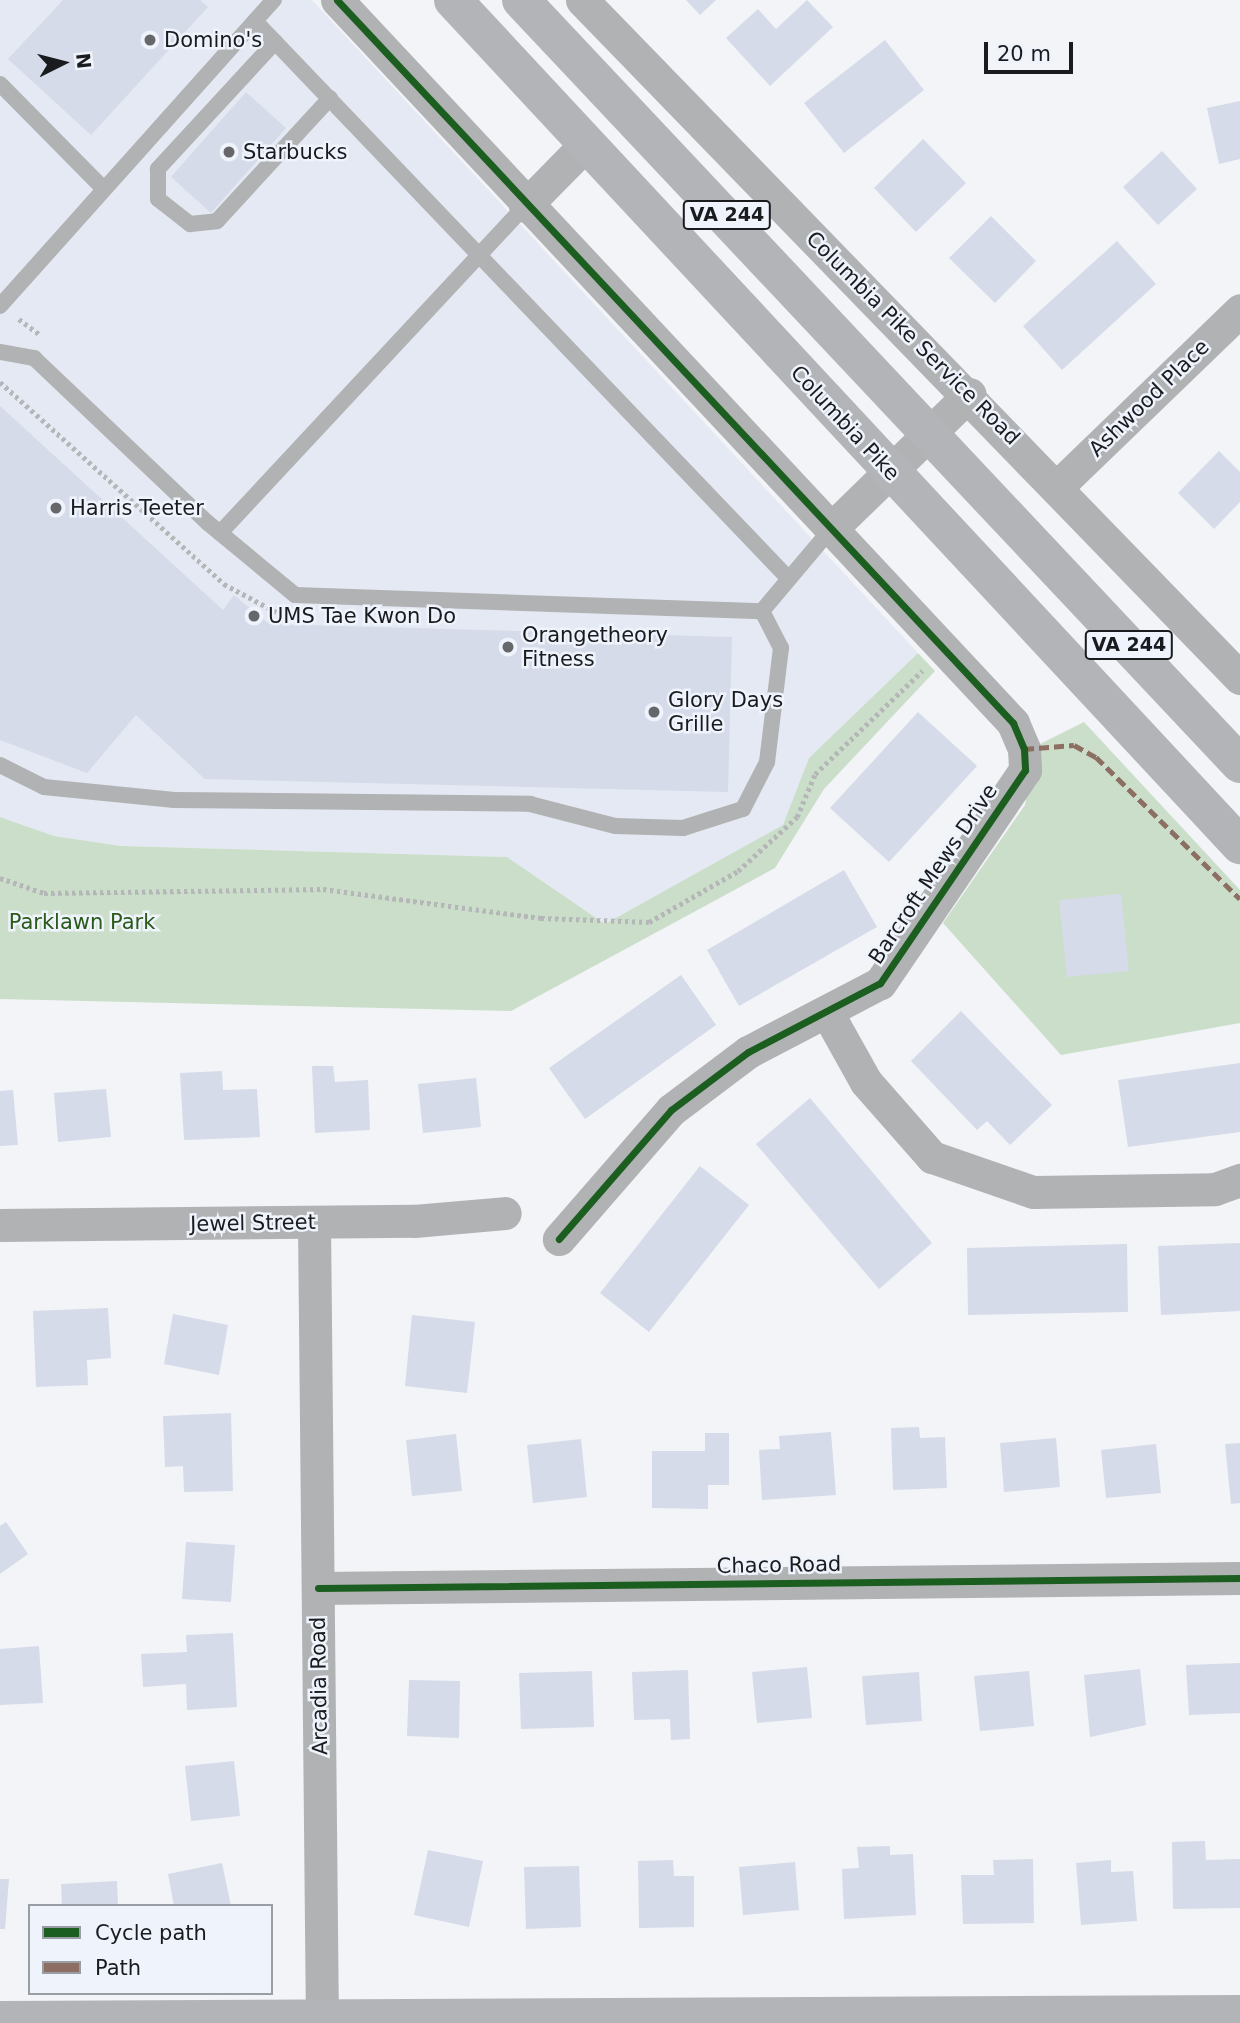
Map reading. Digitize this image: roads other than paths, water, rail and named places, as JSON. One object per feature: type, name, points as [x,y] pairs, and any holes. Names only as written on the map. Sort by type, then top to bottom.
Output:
[{"type":"main road","name":"Columbia Pike","points":[[453,0],[584,146],[1240,845]]},
{"type":"main road","name":"VA 244","points":[[521,0],[931,432],[1240,764]]},
{"type":"main road","points":[[0,2020],[322,2023],[1240,2014]]},
{"type":"street","points":[[337,0],[525,206],[832,528],[970,394]]},
{"type":"street","name":"Columbia Pike Service Road","points":[[582,0],[970,394],[1240,678]]},
{"type":"street","points":[[525,206],[584,146]]},
{"type":"street","name":"Ashwood Place","points":[[1058,486],[1240,310]]},
{"type":"street","name":"Barcroft Mews Drive","points":[[559,1239],[671,1110],[748,1052],[828,1014],[880,983],[1025,770],[1013,723],[832,528]]},
{"type":"street","points":[[828,1014],[866,1082],[932,1157],[1034,1192],[1215,1189],[1240,1180]]},
{"type":"street","name":"Jewel Street","points":[[0,1225],[314,1222],[505,1213]]},
{"type":"street","name":"Arcadia Road","points":[[314,1222],[322,2023]]},
{"type":"street","name":"Chaco Road","points":[[318,1587],[1240,1577]]},
{"type":"lane","points":[[0,306],[274,0]]},
{"type":"lane","points":[[255,21],[480,253],[789,579]]},
{"type":"lane","points":[[275,42],[158,169],[158,199],[190,223],[217,221],[330,98]]},
{"type":"lane","points":[[0,84],[103,188]]},
{"type":"lane","points":[[220,533],[525,206]]},
{"type":"lane","points":[[0,352],[34,358],[220,533],[295,595],[762,611]]},
{"type":"lane","points":[[762,611],[832,528]]},
{"type":"lane","points":[[0,765],[44,786],[174,800],[530,804],[615,826],[683,828],[743,809],[767,762],[781,648],[762,611]]},
{"type":"place","name":"Domino's","points":[[150,40]]},
{"type":"place","name":"Starbucks","points":[[229,152]]},
{"type":"place","name":"Harris Teeter","points":[[56,508]]},
{"type":"place","name":"UMS Tae Kwon Do","points":[[254,616]]},
{"type":"place","name":"Orangetheory Fitness","points":[[508,647]]},
{"type":"place","name":"Glory Days Grille","points":[[654,712]]},
{"type":"park label","name":"Parklawn Park","points":[[82,922]]}]
